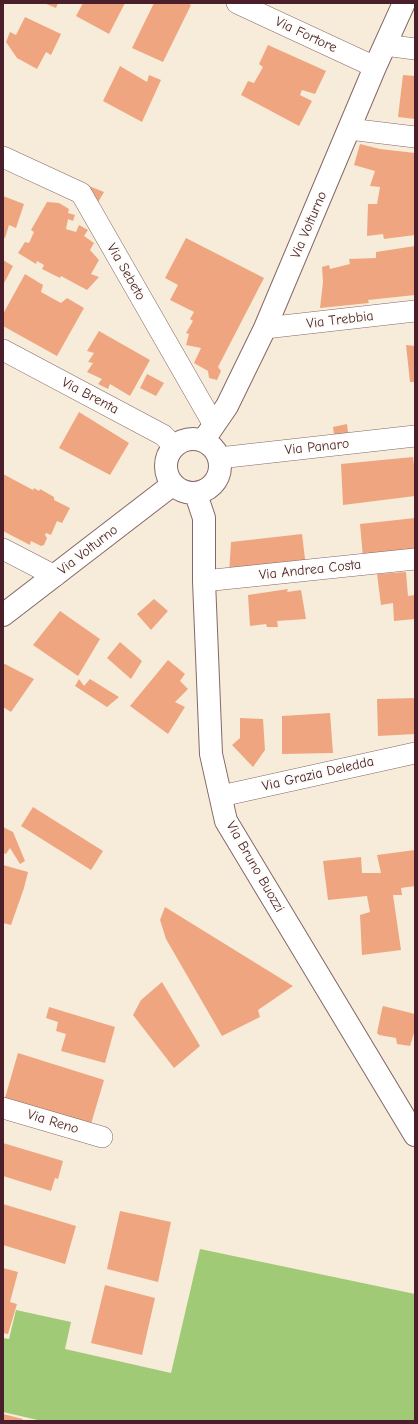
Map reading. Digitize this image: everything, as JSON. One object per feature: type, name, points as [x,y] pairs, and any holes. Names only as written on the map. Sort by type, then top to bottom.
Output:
[{"type":"street","name":"Via Fortore","points":[[237,3],[374,67]]},
{"type":"street","name":"Via Volturno","points":[[208,433],[227,406],[265,328],[349,130],[374,67],[404,3]]},
{"type":"street","points":[[385,45],[415,48]]},
{"type":"street","points":[[349,130],[415,137]]},
{"type":"street","name":"Via Sebeto","points":[[3,157],[81,193],[208,433]]},
{"type":"street","name":"Via Trebbia","points":[[265,328],[415,311]]},
{"type":"street","name":"Via Brenta","points":[[3,350],[163,435],[174,446]]},
{"type":"street","points":[[208,433],[210,445],[216,451],[219,458],[220,468],[218,477],[213,485],[206,491],[196,494],[179,490],[168,478],[165,469],[169,453],[174,446],[180,442],[188,439],[196,439],[208,433]]},
{"type":"street","name":"Via Panaro","points":[[219,458],[415,436]]},
{"type":"street","name":"Via Volturno","points":[[3,615],[172,484]]},
{"type":"street","name":"Via Bruno Buozzi","points":[[196,494],[204,518],[204,580],[211,754],[226,821],[415,1135]]},
{"type":"street","points":[[3,549],[55,576]]},
{"type":"street","name":"Via Andrea Costa","points":[[204,580],[415,559]]},
{"type":"street","name":"Via Grazia Deledda","points":[[221,796],[415,753]]},
{"type":"street","name":"Via Reno","points":[[3,1108],[102,1137]]},
{"type":"green space","points":[[200,1249],[415,1294],[415,1421],[42,1421],[3,1412],[3,1338],[9,1339],[16,1310],[71,1322],[65,1349],[171,1373]]},
{"type":"building","points":[[44,3],[58,3],[56,8]]},
{"type":"building","points":[[83,3],[125,3],[109,34],[76,16]]},
{"type":"building","points":[[154,3],[187,3],[191,5],[163,62],[132,48]]},
{"type":"building","points":[[25,17],[61,34],[51,55],[46,52],[37,69],[17,58],[6,42],[10,32],[16,35]]},
{"type":"building","points":[[268,45],[326,71],[315,94],[302,90],[300,95],[312,101],[299,126],[241,95],[248,81],[254,83],[263,67],[259,64]]},
{"type":"building","points":[[120,66],[147,82],[149,75],[161,80],[142,122],[103,101]]},
{"type":"building","points":[[403,75],[415,76],[415,119],[398,117]]},
{"type":"building","points":[[360,144],[380,149],[415,153],[415,235],[384,239],[383,234],[367,236],[368,204],[377,204],[380,187],[370,186],[375,171],[354,165]]},
{"type":"building","points":[[79,182],[104,192],[93,211]]},
{"type":"building","points":[[3,196],[24,204],[16,228],[9,225],[5,238],[3,237]]},
{"type":"building","points":[[47,202],[59,203],[69,209],[68,213],[75,215],[73,221],[68,219],[66,229],[76,232],[79,225],[88,230],[84,236],[94,243],[90,250],[99,260],[91,274],[99,277],[87,290],[61,276],[60,278],[42,269],[44,265],[37,261],[36,264],[18,253],[25,242],[29,243],[34,232],[31,230]]},
{"type":"building","points":[[186,238],[264,278],[218,367],[221,371],[217,380],[209,378],[208,371],[194,363],[201,348],[186,345],[189,334],[186,333],[193,321],[190,319],[194,312],[170,300],[178,285],[165,278]]},
{"type":"building","points":[[415,246],[415,295],[368,300],[369,303],[320,308],[323,282],[322,267],[329,265],[330,269],[350,264],[349,259],[376,258],[376,252]]},
{"type":"building","points":[[3,260],[13,266],[3,285]]},
{"type":"building","points":[[25,274],[43,285],[41,292],[61,303],[67,298],[84,308],[57,356],[3,326],[3,314]]},
{"type":"building","points":[[99,331],[150,360],[130,396],[110,384],[108,389],[98,384],[102,379],[87,372],[93,363],[88,362],[94,353],[87,351]]},
{"type":"building","points":[[406,345],[415,346],[415,382],[410,382]]},
{"type":"building","points":[[147,374],[164,383],[156,396],[140,388]]},
{"type":"building","points":[[79,412],[129,443],[110,475],[59,448]]},
{"type":"building","points":[[347,424],[348,433],[334,435],[333,427]]},
{"type":"building","points":[[413,457],[415,496],[343,505],[341,464]]},
{"type":"building","points":[[3,474],[33,490],[34,488],[39,491],[40,489],[54,497],[54,500],[70,508],[62,523],[57,521],[51,535],[46,533],[45,535],[47,538],[44,545],[41,546],[31,541],[30,545],[3,531]]},
{"type":"building","points":[[415,518],[415,552],[363,558],[360,524]]},
{"type":"building","points":[[302,534],[306,567],[229,575],[231,542]]},
{"type":"building","points":[[406,572],[408,596],[415,595],[415,619],[394,621],[393,603],[381,605],[377,574]]},
{"type":"building","points":[[288,589],[287,592],[301,590],[306,619],[277,621],[278,627],[267,627],[266,624],[250,626],[248,595]]},
{"type":"building","points":[[154,599],[168,611],[151,630],[137,614]]},
{"type":"building","points":[[60,611],[100,639],[78,676],[33,645]]},
{"type":"building","points":[[120,642],[142,661],[131,679],[107,658]]},
{"type":"building","points":[[168,660],[185,674],[180,681],[188,689],[175,702],[185,707],[168,734],[130,706]]},
{"type":"building","points":[[3,663],[34,679],[11,712],[3,707]]},
{"type":"building","points":[[79,679],[84,686],[90,679],[119,697],[107,707],[75,686]]},
{"type":"building","points":[[415,698],[415,734],[378,736],[377,699]]},
{"type":"building","points":[[330,713],[333,753],[282,754],[282,716]]},
{"type":"building","points":[[240,718],[263,719],[265,750],[253,767],[232,745],[240,738]]},
{"type":"building","points":[[33,807],[103,851],[91,870],[21,826]]},
{"type":"building","points":[[3,827],[13,832],[25,861],[20,864],[10,848],[6,854],[3,853]]},
{"type":"building","points":[[415,850],[415,886],[401,888],[402,895],[393,895],[401,950],[362,955],[360,915],[370,912],[367,896],[328,900],[323,861],[361,857],[362,873],[381,873],[377,855]]},
{"type":"building","points":[[3,865],[28,872],[11,925],[3,923]]},
{"type":"building","points":[[165,907],[293,986],[258,1010],[260,1017],[222,1036],[166,939],[160,920]]},
{"type":"building","points":[[162,982],[200,1046],[174,1068],[133,1015],[141,1000]]},
{"type":"building","points":[[383,1006],[415,1014],[415,1030],[410,1046],[397,1044],[396,1038],[379,1035],[377,1033]]},
{"type":"building","points":[[49,1007],[115,1027],[105,1063],[61,1051],[66,1034],[56,1031],[58,1022],[46,1018]]},
{"type":"building","points":[[18,1053],[104,1080],[91,1124],[5,1098]]},
{"type":"building","points":[[3,1143],[63,1161],[58,1179],[55,1178],[51,1191],[3,1176]]},
{"type":"building","points":[[3,1204],[76,1226],[65,1264],[3,1245]]},
{"type":"building","points":[[120,1211],[171,1222],[158,1282],[107,1269]]},
{"type":"building","points":[[3,1268],[18,1272],[10,1302],[17,1304],[8,1334],[3,1333]]},
{"type":"building","points":[[105,1285],[155,1298],[142,1355],[91,1343]]},
{"type":"building","points":[[3,1414],[23,1419],[22,1421],[3,1421]]}]
